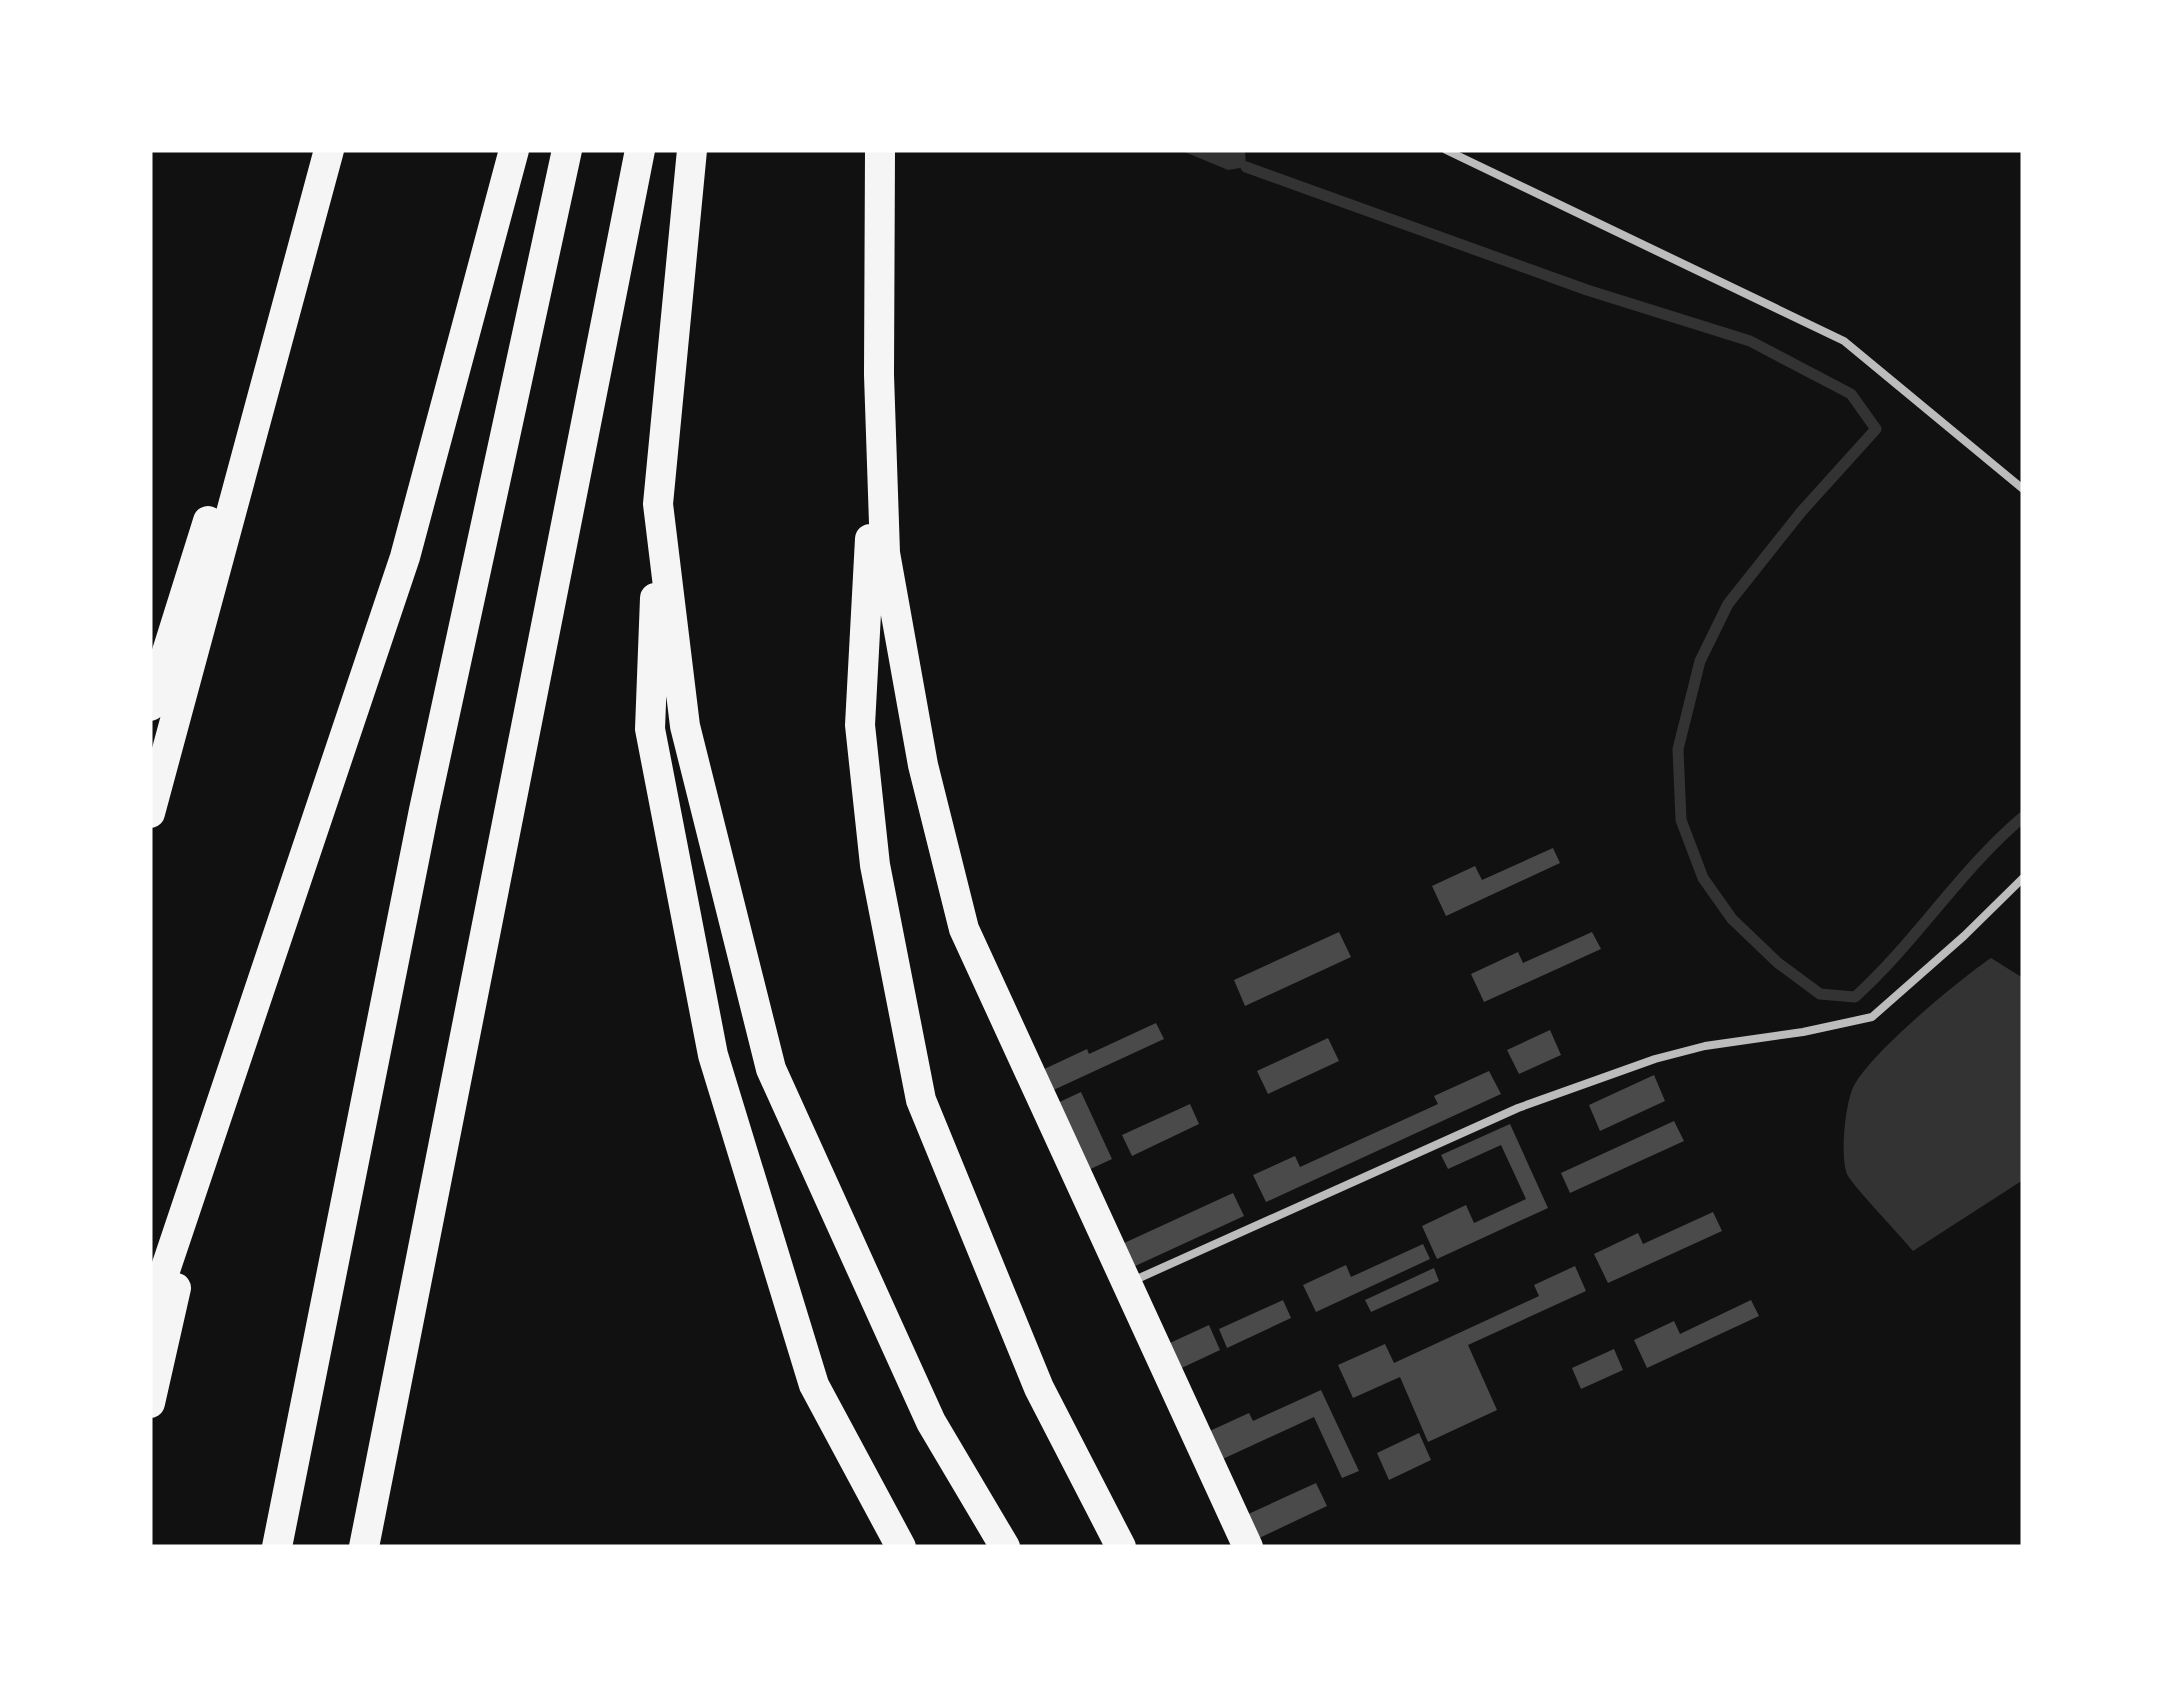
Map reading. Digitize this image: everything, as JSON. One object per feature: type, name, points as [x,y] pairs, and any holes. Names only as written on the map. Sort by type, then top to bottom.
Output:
[{"type":"highway","points":[[150,706],[325,150]]},
{"type":"highway","points":[[150,813],[325,150]]},
{"type":"highway","points":[[150,1314],[405,557],[514,150]]},
{"type":"highway","points":[[277,1547],[424,810],[567,150]]},
{"type":"highway","points":[[364,1547],[640,150]]},
{"type":"highway","points":[[692,150],[658,504],[650,729],[713,1055],[814,1385],[901,1547]]},
{"type":"highway","points":[[880,150],[879,375],[885,553],[923,764],[964,930],[1248,1547]]},
{"type":"highway","points":[[879,375],[860,725],[875,865],[895,977],[921,1100],[1040,1388],[1121,1547]]},
{"type":"highway","points":[[658,504],[685,726],[771,1069],[932,1422],[1005,1547]]},
{"type":"highway","points":[[150,1403],[213,1130]]},
{"type":"lane","points":[[1446,150],[1844,341],[2023,489]]},
{"type":"lane","points":[[1136,1279],[1518,1108],[1655,1058],[1872,1017],[2023,878]]},
{"type":"shaded area","points":[[1180,150],[1245,150],[1246,167],[1228,170]]},
{"type":"shaded area","points":[[1991,958],[2023,978],[2023,1180],[1913,1251],[1847,1174],[1844,1144],[1849,1098],[1860,1076],[1894,1039]]},
{"type":"building","points":[[1553,848],[1560,863],[1446,916],[1432,886],[1475,866],[1482,880]]},
{"type":"building","points":[[1339,932],[1351,957],[1245,1006],[1234,980]]},
{"type":"building","points":[[1592,932],[1601,949],[1484,1002],[1471,974],[1518,952],[1523,963]]},
{"type":"building","points":[[1156,1023],[1164,1039],[1047,1093],[1038,1072]]},
{"type":"building","points":[[1550,1030],[1561,1055],[1519,1074],[1507,1050]]},
{"type":"building","points":[[1328,1038],[1339,1061],[1268,1094],[1257,1071]]},
{"type":"building","points":[[1489,1071],[1501,1094],[1266,1202],[1253,1175],[1295,1156],[1300,1167],[1438,1104],[1434,1096]]},
{"type":"building","points":[[1654,1075],[1665,1101],[1600,1131],[1589,1105]]},
{"type":"building","points":[[1081,1092],[1112,1159],[1082,1173],[1051,1106]]},
{"type":"building","points":[[1190,1104],[1199,1124],[1132,1156],[1122,1135]]},
{"type":"building","points":[[1674,1121],[1684,1141],[1570,1193],[1561,1173]]},
{"type":"building","points":[[1510,1124],[1548,1208],[1437,1259],[1422,1226],[1466,1205],[1474,1223],[1526,1199],[1501,1145],[1448,1169],[1441,1155]]},
{"type":"building","points":[[1233,1193],[1244,1216],[1133,1267],[1122,1244]]},
{"type":"building","points":[[1713,1212],[1722,1231],[1608,1283],[1594,1254],[1638,1233],[1643,1244]]},
{"type":"building","points":[[1423,1244],[1430,1259],[1316,1312],[1303,1285],[1346,1265],[1351,1277]]},
{"type":"building","points":[[1575,1266],[1586,1291],[1468,1345],[1497,1410],[1428,1442],[1400,1377],[1353,1398],[1338,1365],[1385,1344],[1394,1363],[1539,1296],[1534,1285]]},
{"type":"building","points":[[1434,1268],[1439,1281],[1371,1312],[1365,1300]]},
{"type":"building","points":[[1283,1300],[1291,1318],[1227,1348],[1219,1329]]},
{"type":"building","points":[[1751,1300],[1759,1316],[1647,1368],[1634,1340],[1674,1321],[1680,1334]]},
{"type":"building","points":[[1209,1325],[1220,1350],[1171,1373],[1159,1348]]},
{"type":"building","points":[[1614,1349],[1623,1370],[1581,1389],[1572,1368]]},
{"type":"building","points":[[1321,1390],[1359,1471],[1342,1478],[1314,1417],[1214,1463],[1201,1435],[1249,1413],[1253,1421]]},
{"type":"building","points":[[1419,1433],[1431,1460],[1389,1480],[1377,1453]]},
{"type":"building","points":[[1316,1483],[1327,1506],[1255,1540],[1244,1516]]},
{"type":"waterway","points":[[1246,167],[1587,290],[1750,341],[1851,394],[1876,429],[1801,512],[1728,604],[1700,661],[1678,749],[1681,820],[1703,878],[1732,919],[1778,963],[1820,994],[1855,997],[2023,817]]}]
